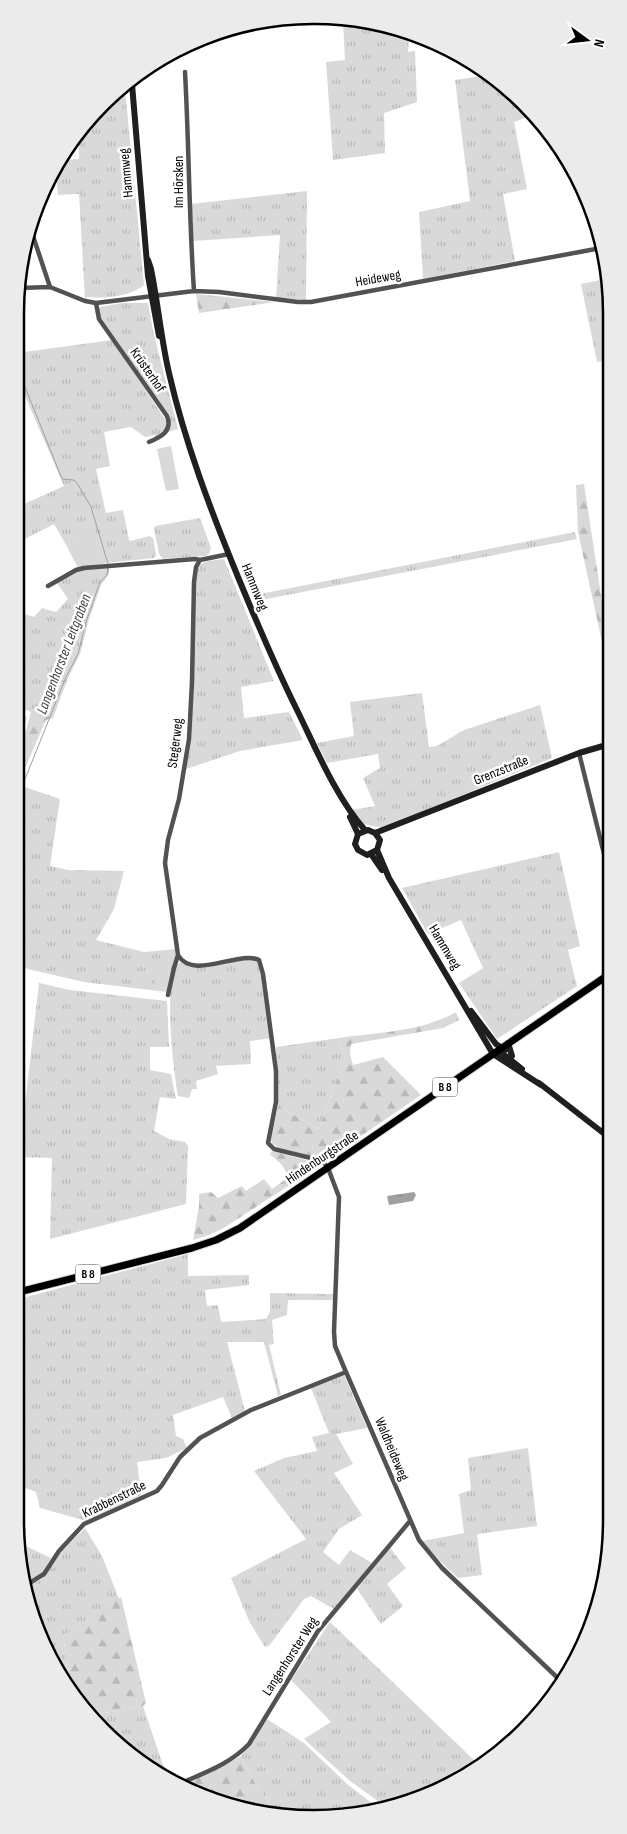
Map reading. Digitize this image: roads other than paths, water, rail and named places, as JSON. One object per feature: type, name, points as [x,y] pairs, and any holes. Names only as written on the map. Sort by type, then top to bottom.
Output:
[{"type":"main road","name":"Hammweg","points":[[132,88],[148,260],[169,371],[190,448],[229,554],[289,694],[344,801],[364,830]]},
{"type":"main road","name":"Grenzstraße","points":[[375,833],[579,753],[603,746]]},
{"type":"main road","name":"Hammweg","points":[[344,801],[347,812],[358,834],[355,844],[358,850],[364,854],[374,852],[464,1003],[472,1020],[500,1049],[541,1085],[603,1133]]},
{"type":"main road","name":"Grenzstraße","points":[[380,840],[385,834],[403,823]]},
{"type":"main road","points":[[358,834],[364,830],[375,833],[380,840],[374,852]]},
{"type":"main road","name":"Hindenburgstraße","points":[[24,1291],[192,1248],[216,1240],[240,1228],[603,978]]},
{"type":"main road","name":"Hammweg","points":[[464,1003],[500,1049],[512,1056],[541,1085]]},
{"type":"street","name":"Im Hörsken","points":[[185,72],[194,291]]},
{"type":"street","points":[[34,239],[50,287]]},
{"type":"street","name":"Heideweg","points":[[96,303],[194,291],[311,302],[596,249]]},
{"type":"street","points":[[25,288],[50,287],[85,301],[96,303]]},
{"type":"street","name":"Krüsterhof","points":[[96,303],[98,318],[167,416],[169,425],[165,433],[158,439],[149,442]]},
{"type":"street","points":[[48,586],[76,570],[84,568],[200,560],[229,554]]},
{"type":"street","name":"Stegerweg","points":[[168,995],[178,956],[165,852],[179,799],[189,739],[194,582],[196,567],[200,560]]},
{"type":"street","points":[[579,753],[603,850]]},
{"type":"street","points":[[178,956],[188,964],[200,965],[249,958],[259,960],[262,965],[276,1071],[276,1102],[268,1143],[274,1149],[319,1160],[328,1168]]},
{"type":"street","name":"Waldheideweg","points":[[328,1168],[339,1197],[335,1346],[410,1521],[419,1540],[429,1554],[557,1677]]},
{"type":"street","name":"Krabbenstraße","points":[[31,1582],[44,1574],[59,1551],[84,1524],[157,1491],[180,1457],[200,1438],[251,1410],[346,1372]]},
{"type":"street","name":"Langenhorster Weg","points":[[185,1780],[218,1767],[238,1756],[249,1744],[318,1631],[410,1521]]},
{"type":"water","points":[[414,1192],[416,1195],[413,1201],[389,1205],[387,1196]]},
{"type":"waterway","name":"Langenhorster Leitgraben","points":[[24,384],[62,479],[74,480],[91,507],[108,564]]},
{"type":"waterway","name":"Langenhorster Leitgraben","points":[[24,782],[66,677],[78,654],[86,622],[100,582],[107,575],[108,568]]}]
